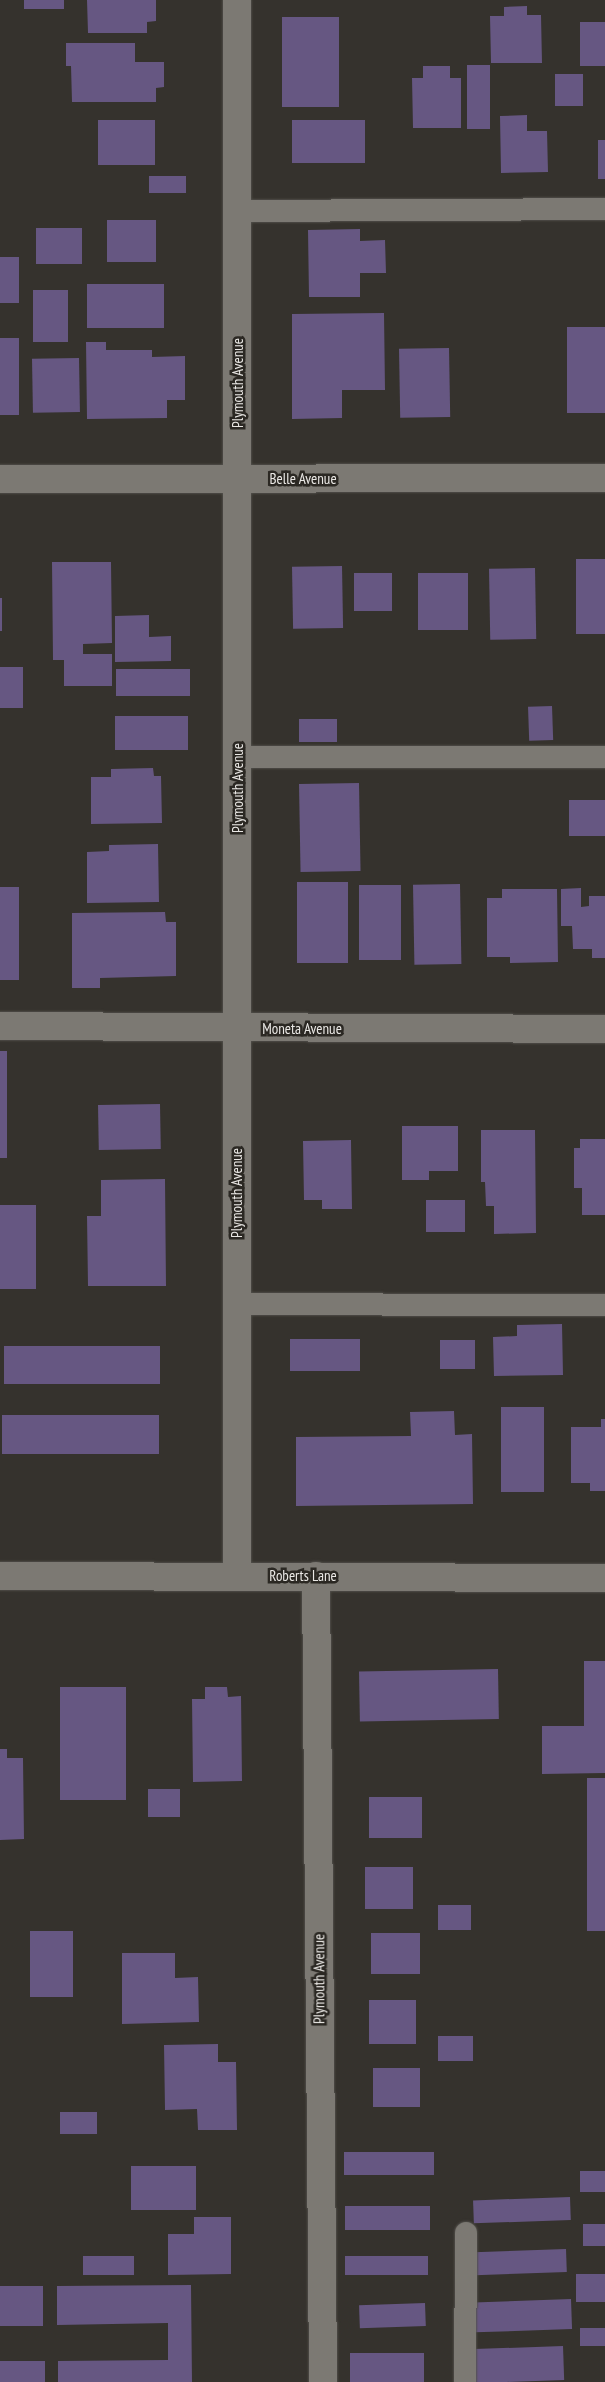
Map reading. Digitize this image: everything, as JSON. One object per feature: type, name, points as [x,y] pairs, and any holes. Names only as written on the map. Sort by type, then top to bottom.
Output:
[{"type":"street","name":"Plymouth Avenue","points":[[237,0],[237,1576]]},
{"type":"street","name":"Belle Avenue","points":[[0,479],[605,478]]},
{"type":"street","name":"Moneta Avenue","points":[[0,1026],[238,1029],[605,1028]]},
{"type":"street","name":"Roberts Lane","points":[[0,1576],[605,1578]]},
{"type":"street","name":"Plymouth Avenue","points":[[316,1576],[323,2382]]},
{"type":"lane","points":[[237,211],[605,209]]},
{"type":"lane","points":[[238,757],[605,757]]},
{"type":"lane","points":[[237,1304],[605,1305]]},
{"type":"lane","points":[[465,2382],[466,2232]]},
{"type":"building","points":[[24,0],[64,0],[64,9],[24,9]]},
{"type":"building","points":[[87,0],[156,0],[156,21],[147,22],[147,33],[88,33]]},
{"type":"building","points":[[527,6],[527,15],[541,15],[542,63],[491,63],[490,16],[504,16],[504,7]]},
{"type":"building","points":[[282,17],[339,17],[339,107],[282,107]]},
{"type":"building","points":[[580,22],[605,22],[605,66],[580,66]]},
{"type":"building","points":[[66,43],[135,43],[135,62],[164,62],[164,87],[156,88],[156,102],[72,102],[71,66],[66,66]]},
{"type":"building","points":[[467,65],[490,65],[490,129],[467,129]]},
{"type":"building","points":[[423,66],[450,66],[450,78],[461,78],[461,128],[413,128],[412,78],[423,78]]},
{"type":"building","points":[[555,74],[583,74],[583,106],[555,106]]},
{"type":"building","points":[[527,115],[527,131],[547,131],[548,172],[501,173],[500,116]]},
{"type":"building","points":[[98,120],[155,120],[155,165],[98,165]]},
{"type":"building","points":[[292,120],[365,120],[365,163],[292,163]]},
{"type":"building","points":[[598,140],[605,140],[605,179],[598,179]]},
{"type":"building","points":[[149,176],[186,176],[186,193],[149,193]]},
{"type":"building","points":[[107,220],[156,220],[156,262],[107,262]]},
{"type":"building","points":[[36,228],[82,228],[82,264],[36,264]]},
{"type":"building","points":[[360,229],[360,241],[385,240],[386,273],[360,273],[360,297],[309,297],[308,230]]},
{"type":"building","points":[[0,257],[19,257],[19,303],[0,303]]},
{"type":"building","points":[[87,284],[164,284],[164,328],[87,328]]},
{"type":"building","points":[[33,290],[68,290],[68,342],[33,342]]},
{"type":"building","points":[[384,313],[385,390],[342,390],[342,418],[292,419],[292,314]]},
{"type":"building","points":[[567,327],[605,327],[605,413],[567,413]]},
{"type":"building","points":[[0,338],[19,338],[19,415],[0,415]]},
{"type":"building","points":[[86,342],[106,342],[106,350],[152,350],[152,357],[185,356],[185,400],[167,400],[167,418],[87,419]]},
{"type":"building","points":[[449,348],[450,417],[400,418],[399,349]]},
{"type":"building","points":[[79,358],[80,412],[33,413],[32,359]]},
{"type":"building","points":[[576,559],[605,559],[605,634],[576,634]]},
{"type":"building","points":[[52,562],[111,562],[112,643],[83,644],[83,654],[112,654],[112,686],[64,686],[64,660],[53,660]]},
{"type":"building","points":[[342,566],[343,628],[293,629],[292,567]]},
{"type":"building","points":[[535,568],[536,639],[490,640],[489,569]]},
{"type":"building","points":[[354,573],[392,573],[392,611],[354,611]]},
{"type":"building","points":[[418,573],[468,573],[468,630],[418,630]]},
{"type":"building","points":[[0,598],[2,598],[2,631],[0,631]]},
{"type":"building","points":[[149,615],[149,637],[171,636],[171,661],[115,662],[115,616]]},
{"type":"building","points":[[0,667],[23,667],[23,708],[0,708]]},
{"type":"building","points":[[116,669],[190,669],[190,696],[116,696]]},
{"type":"building","points":[[552,706],[553,740],[529,741],[528,707]]},
{"type":"building","points":[[115,716],[188,716],[188,750],[115,750]]},
{"type":"building","points":[[299,719],[337,719],[337,742],[299,742]]},
{"type":"building","points":[[153,768],[154,776],[161,776],[162,823],[91,824],[91,777],[111,777],[111,769]]},
{"type":"building","points":[[359,783],[361,871],[301,872],[299,784]]},
{"type":"building","points":[[569,800],[605,800],[605,836],[569,836]]},
{"type":"building","points":[[158,844],[159,902],[87,903],[87,852],[109,851],[109,845]]},
{"type":"building","points":[[297,882],[348,882],[348,963],[297,963]]},
{"type":"building","points":[[460,884],[461,964],[414,965],[413,885]]},
{"type":"building","points":[[359,885],[401,885],[401,960],[359,960]]},
{"type":"building","points":[[0,887],[19,887],[19,980],[0,980]]},
{"type":"building","points":[[581,888],[581,907],[589,906],[589,896],[605,896],[605,958],[592,958],[592,949],[573,949],[572,926],[561,926],[561,889]]},
{"type":"building","points":[[502,889],[557,889],[558,962],[510,963],[510,957],[487,957],[487,898],[502,898]]},
{"type":"building","points":[[165,912],[166,922],[176,922],[176,976],[100,978],[100,988],[72,988],[72,913]]},
{"type":"building","points":[[0,1051],[7,1051],[7,1158],[0,1158]]},
{"type":"building","points":[[160,1104],[161,1149],[99,1150],[98,1105]]},
{"type":"building","points":[[402,1126],[458,1126],[458,1171],[429,1171],[429,1180],[402,1180]]},
{"type":"building","points":[[481,1130],[535,1130],[536,1233],[494,1234],[494,1206],[486,1206],[485,1182],[481,1182]]},
{"type":"building","points":[[580,1139],[605,1139],[605,1215],[582,1215],[582,1188],[574,1188],[574,1148],[580,1148]]},
{"type":"building","points":[[351,1140],[352,1209],[322,1209],[322,1200],[304,1200],[303,1141]]},
{"type":"building","points":[[165,1179],[166,1286],[88,1286],[87,1216],[101,1216],[101,1180]]},
{"type":"building","points":[[426,1200],[465,1200],[465,1232],[426,1232]]},
{"type":"building","points":[[0,1205],[36,1205],[36,1289],[0,1289]]},
{"type":"building","points":[[562,1324],[563,1375],[494,1376],[493,1337],[517,1336],[517,1325]]},
{"type":"building","points":[[290,1339],[360,1339],[360,1371],[290,1371]]},
{"type":"building","points":[[440,1340],[475,1340],[475,1369],[440,1369]]},
{"type":"building","points":[[4,1346],[160,1346],[160,1384],[4,1384]]},
{"type":"building","points":[[501,1407],[544,1407],[544,1492],[501,1492]]},
{"type":"building","points":[[454,1411],[455,1435],[472,1434],[473,1504],[296,1506],[296,1437],[411,1436],[410,1412]]},
{"type":"building","points":[[2,1415],[159,1415],[159,1454],[2,1454]]},
{"type":"building","points":[[601,1419],[605,1419],[605,1491],[590,1491],[590,1483],[571,1483],[571,1427],[601,1427]]},
{"type":"building","points":[[584,1661],[605,1661],[605,1773],[542,1774],[542,1726],[584,1726]]},
{"type":"building","points":[[498,1669],[499,1719],[360,1721],[359,1671]]},
{"type":"building","points":[[60,1687],[126,1687],[126,1800],[60,1800]]},
{"type":"building","points":[[205,1687],[227,1687],[228,1697],[241,1696],[242,1781],[193,1782],[192,1699],[205,1699]]},
{"type":"building","points":[[0,1749],[7,1749],[7,1758],[23,1758],[24,1839],[0,1840]]},
{"type":"building","points":[[587,1778],[605,1778],[605,1931],[587,1931]]},
{"type":"building","points":[[148,1789],[180,1789],[180,1817],[148,1817]]},
{"type":"building","points":[[369,1797],[422,1797],[422,1838],[369,1838]]},
{"type":"building","points":[[365,1867],[413,1867],[413,1909],[365,1909]]},
{"type":"building","points":[[438,1905],[471,1905],[471,1930],[438,1930]]},
{"type":"building","points":[[30,1931],[73,1931],[73,1997],[30,1997]]},
{"type":"building","points":[[371,1933],[420,1933],[420,1974],[371,1974]]},
{"type":"building","points":[[122,1953],[175,1953],[175,1978],[198,1977],[199,2022],[122,2024]]},
{"type":"building","points":[[369,2000],[416,2000],[416,2044],[369,2044]]},
{"type":"building","points":[[438,2036],[473,2036],[473,2061],[438,2061]]},
{"type":"building","points":[[218,2044],[218,2062],[236,2062],[237,2130],[198,2130],[197,2109],[165,2110],[164,2045]]},
{"type":"building","points":[[373,2068],[420,2068],[420,2107],[373,2107]]},
{"type":"building","points":[[60,2112],[97,2112],[97,2134],[60,2134]]},
{"type":"building","points":[[344,2152],[434,2152],[434,2175],[344,2175]]},
{"type":"building","points":[[131,2166],[196,2166],[196,2210],[131,2210]]},
{"type":"building","points":[[580,2171],[605,2171],[605,2192],[580,2192]]},
{"type":"building","points":[[570,2197],[571,2220],[474,2223],[473,2200]]},
{"type":"building","points":[[345,2206],[430,2206],[430,2230],[345,2230]]},
{"type":"building","points":[[194,2217],[231,2217],[231,2274],[168,2275],[168,2234],[194,2234]]},
{"type":"building","points":[[583,2224],[605,2224],[605,2246],[583,2246]]},
{"type":"building","points":[[566,2249],[567,2272],[468,2275],[467,2252]]},
{"type":"building","points":[[83,2256],[134,2256],[134,2275],[83,2275]]},
{"type":"building","points":[[345,2256],[428,2256],[428,2275],[345,2275]]},
{"type":"building","points":[[576,2274],[605,2274],[605,2302],[576,2302]]},
{"type":"building","points":[[191,2285],[192,2382],[58,2382],[58,2361],[168,2360],[168,2323],[57,2325],[57,2286]]},
{"type":"building","points":[[0,2286],[43,2286],[43,2326],[0,2326]]},
{"type":"building","points":[[571,2299],[572,2329],[475,2332],[474,2302]]},
{"type":"building","points":[[425,2303],[426,2326],[360,2328],[359,2305]]},
{"type":"building","points":[[580,2328],[605,2328],[605,2346],[580,2346]]},
{"type":"building","points":[[563,2346],[564,2380],[475,2382],[474,2349]]},
{"type":"building","points":[[350,2353],[424,2353],[424,2382],[350,2382]]},
{"type":"building","points":[[0,2361],[45,2361],[45,2382],[0,2382]]}]
